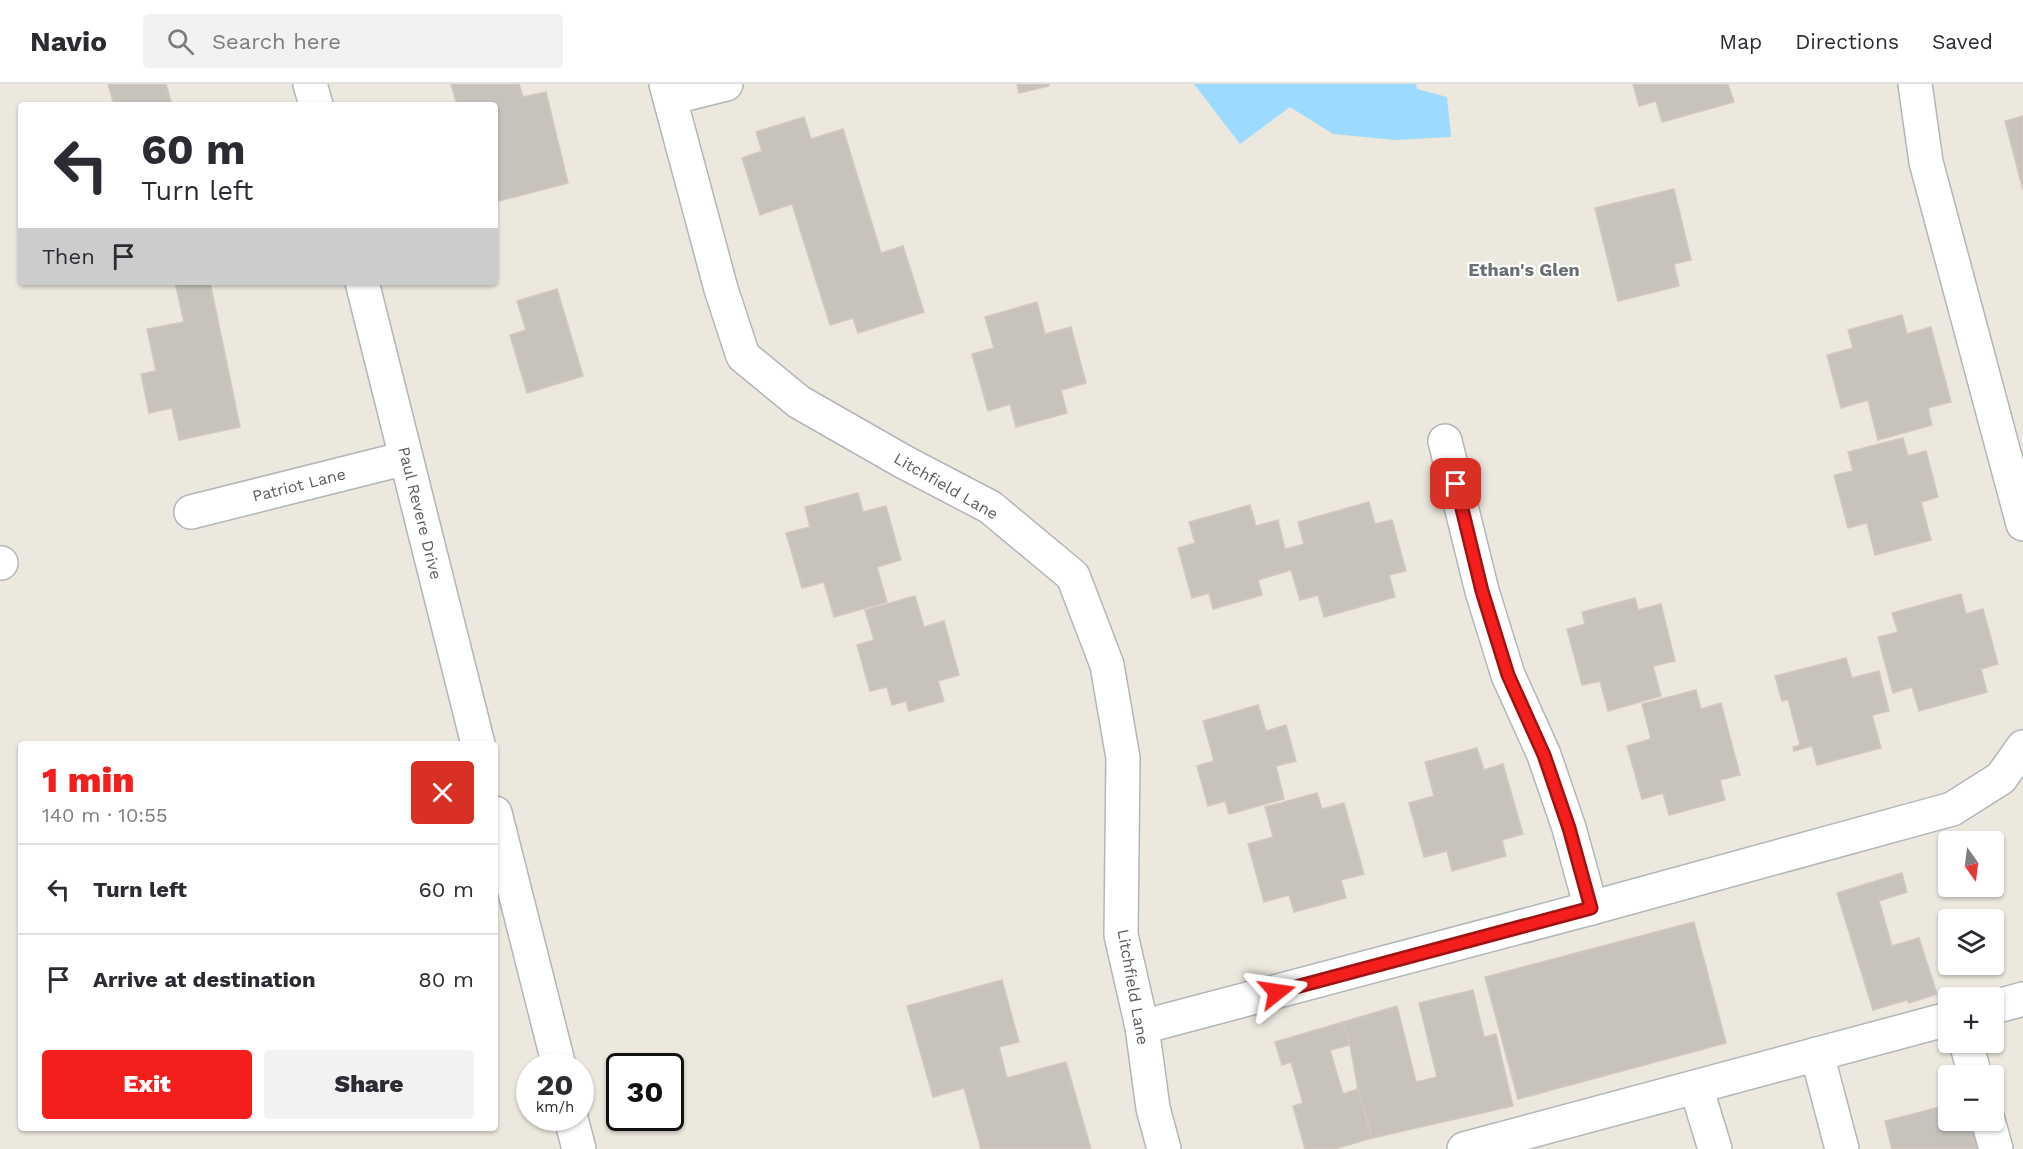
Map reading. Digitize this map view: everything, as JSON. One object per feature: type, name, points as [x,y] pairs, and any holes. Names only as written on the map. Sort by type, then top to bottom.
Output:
[{"type":"street","points":[[310,84],[315,102]]},
{"type":"street","points":[[668,91],[726,84]]},
{"type":"street","points":[[1915,84],[1926,162],[2023,524]]},
{"type":"street","name":"Litchfield Lane","points":[[668,91],[721,289],[743,356],[799,402],[904,462],[990,507],[1073,576],[1107,665],[1123,758],[1121,935],[1142,1027],[1153,1108],[1164,1149]]},
{"type":"street","name":"Paul Revere Drive","points":[[363,285],[477,741]]},
{"type":"street","points":[[1445,441],[1482,591],[1508,675],[1547,766],[1569,828],[1591,908]]},
{"type":"street","name":"Patriot Lane","points":[[192,512],[406,458]]},
{"type":"street","points":[[1142,1027],[1952,809],[2001,778],[2023,747]]},
{"type":"street","points":[[498,825],[555,1053]]},
{"type":"street","points":[[2004,1004],[2023,999]]},
{"type":"street","points":[[1464,1149],[1541,1139],[1696,1087],[1938,1022]]},
{"type":"street","points":[[1817,1054],[1842,1149]]},
{"type":"street","points":[[1696,1087],[1715,1149]]},
{"type":"street","points":[[574,1131],[579,1149]]},
{"type":"street","points":[[1991,1131],[1996,1149]]},
{"type":"water","points":[[1194,84],[1416,84],[1417,89],[1447,97],[1451,137],[1396,140],[1333,134],[1290,107],[1240,144]]},
{"type":"building","points":[[108,84],[166,84],[171,102],[113,102]]},
{"type":"building","points":[[451,84],[519,84],[523,97],[546,92],[568,183],[498,201],[498,102],[456,102]]},
{"type":"building","points":[[1017,84],[1049,84],[1049,86],[1019,93]]},
{"type":"building","points":[[1633,84],[1728,84],[1734,102],[1662,122],[1656,101],[1639,106]]},
{"type":"building","points":[[2023,116],[2023,190],[2005,121]]},
{"type":"building","points":[[804,117],[811,139],[843,129],[881,253],[903,246],[924,312],[858,333],[853,318],[830,325],[792,204],[760,215],[742,158],[762,151],[756,132]]},
{"type":"building","points":[[1674,189],[1691,260],[1674,264],[1679,286],[1618,301],[1595,208]]},
{"type":"building","points":[[176,285],[211,285],[240,427],[179,440],[172,408],[149,413],[141,374],[156,371],[147,329],[184,322]]},
{"type":"building","points":[[557,289],[583,376],[527,393],[510,335],[526,330],[517,301]]},
{"type":"building","points":[[1037,302],[1045,334],[1071,327],[1086,383],[1061,390],[1067,413],[1016,427],[1010,404],[988,411],[972,354],[994,348],[985,317]]},
{"type":"building","points":[[1902,315],[1907,334],[1931,327],[1951,402],[1928,408],[1932,425],[1878,440],[1868,400],[1841,408],[1827,355],[1853,348],[1848,330]]},
{"type":"building","points":[[1903,438],[1908,456],[1926,451],[1938,497],[1921,502],[1931,540],[1875,555],[1867,523],[1848,528],[1834,475],[1853,471],[1848,452]]},
{"type":"building","points":[[858,493],[863,512],[886,506],[901,560],[877,567],[887,602],[834,617],[824,582],[802,588],[786,533],[810,527],[805,507]]},
{"type":"building","points":[[1369,502],[1375,524],[1392,520],[1406,571],[1389,575],[1395,597],[1324,617],[1318,595],[1300,600],[1291,570],[1258,580],[1262,595],[1213,609],[1209,593],[1192,598],[1178,548],[1195,543],[1189,522],[1250,505],[1256,526],[1278,520],[1285,549],[1304,544],[1298,522]]},
{"type":"building","points":[[1961,594],[1966,614],[1983,609],[1998,664],[1981,669],[1987,692],[1919,711],[1912,687],[1893,693],[1878,637],[1898,632],[1892,613]]},
{"type":"building","points":[[915,596],[924,627],[944,621],[959,675],[938,681],[944,701],[909,711],[906,701],[892,705],[887,687],[870,691],[857,645],[874,640],[865,610]]},
{"type":"building","points":[[1635,598],[1638,610],[1661,604],[1675,661],[1653,666],[1661,696],[1608,711],[1600,681],[1582,685],[1567,629],[1585,624],[1582,612]]},
{"type":"building","points":[[1846,658],[1852,678],[1879,671],[1889,711],[1872,715],[1881,748],[1817,765],[1812,746],[1794,751],[1793,747],[1800,745],[1788,699],[1782,701],[1775,676]]},
{"type":"building","points":[[1696,690],[1701,709],[1721,703],[1740,775],[1720,780],[1725,800],[1669,815],[1663,793],[1642,799],[1627,746],[1651,739],[1642,704]]},
{"type":"building","points":[[1258,705],[1266,731],[1286,725],[1296,761],[1276,766],[1284,799],[1229,814],[1225,801],[1208,806],[1197,766],[1214,761],[1203,721]]},
{"type":"building","points":[[1477,748],[1484,770],[1503,764],[1523,834],[1502,840],[1506,856],[1452,871],[1447,851],[1424,857],[1409,803],[1434,796],[1425,762]]},
{"type":"building","points":[[1317,793],[1322,809],[1344,803],[1364,874],[1341,880],[1346,898],[1294,912],[1289,895],[1264,902],[1248,844],[1273,837],[1265,807]]},
{"type":"building","points":[[1902,873],[1907,892],[1879,901],[1892,946],[1919,938],[1937,994],[1909,1003],[1907,1000],[1873,1010],[1837,893]]},
{"type":"building","points":[[1694,922],[1726,1043],[1518,1099],[1485,977]]},
{"type":"building","points":[[1002,980],[1019,1042],[999,1047],[1007,1078],[1066,1062],[1091,1149],[981,1149],[964,1088],[933,1097],[907,1006]]},
{"type":"building","points":[[1473,990],[1484,1037],[1496,1034],[1513,1106],[1372,1138],[1343,1022],[1397,1006],[1416,1082],[1437,1077],[1419,1003]]},
{"type":"building","points":[[1343,1022],[1350,1045],[1330,1050],[1343,1094],[1358,1089],[1372,1138],[1335,1149],[1305,1149],[1293,1106],[1303,1103],[1291,1062],[1282,1065],[1275,1042]]},
{"type":"building","points":[[1938,1108],[1938,1131],[1975,1131],[1979,1149],[1892,1149],[1885,1121]]},
{"type":"district","name":"Ethan's Glen","points":[[1524,269]]},
{"type":"route","points":[[1277,992],[1591,908],[1569,828],[1544,755],[1508,675],[1482,591],[1456,484]]}]
